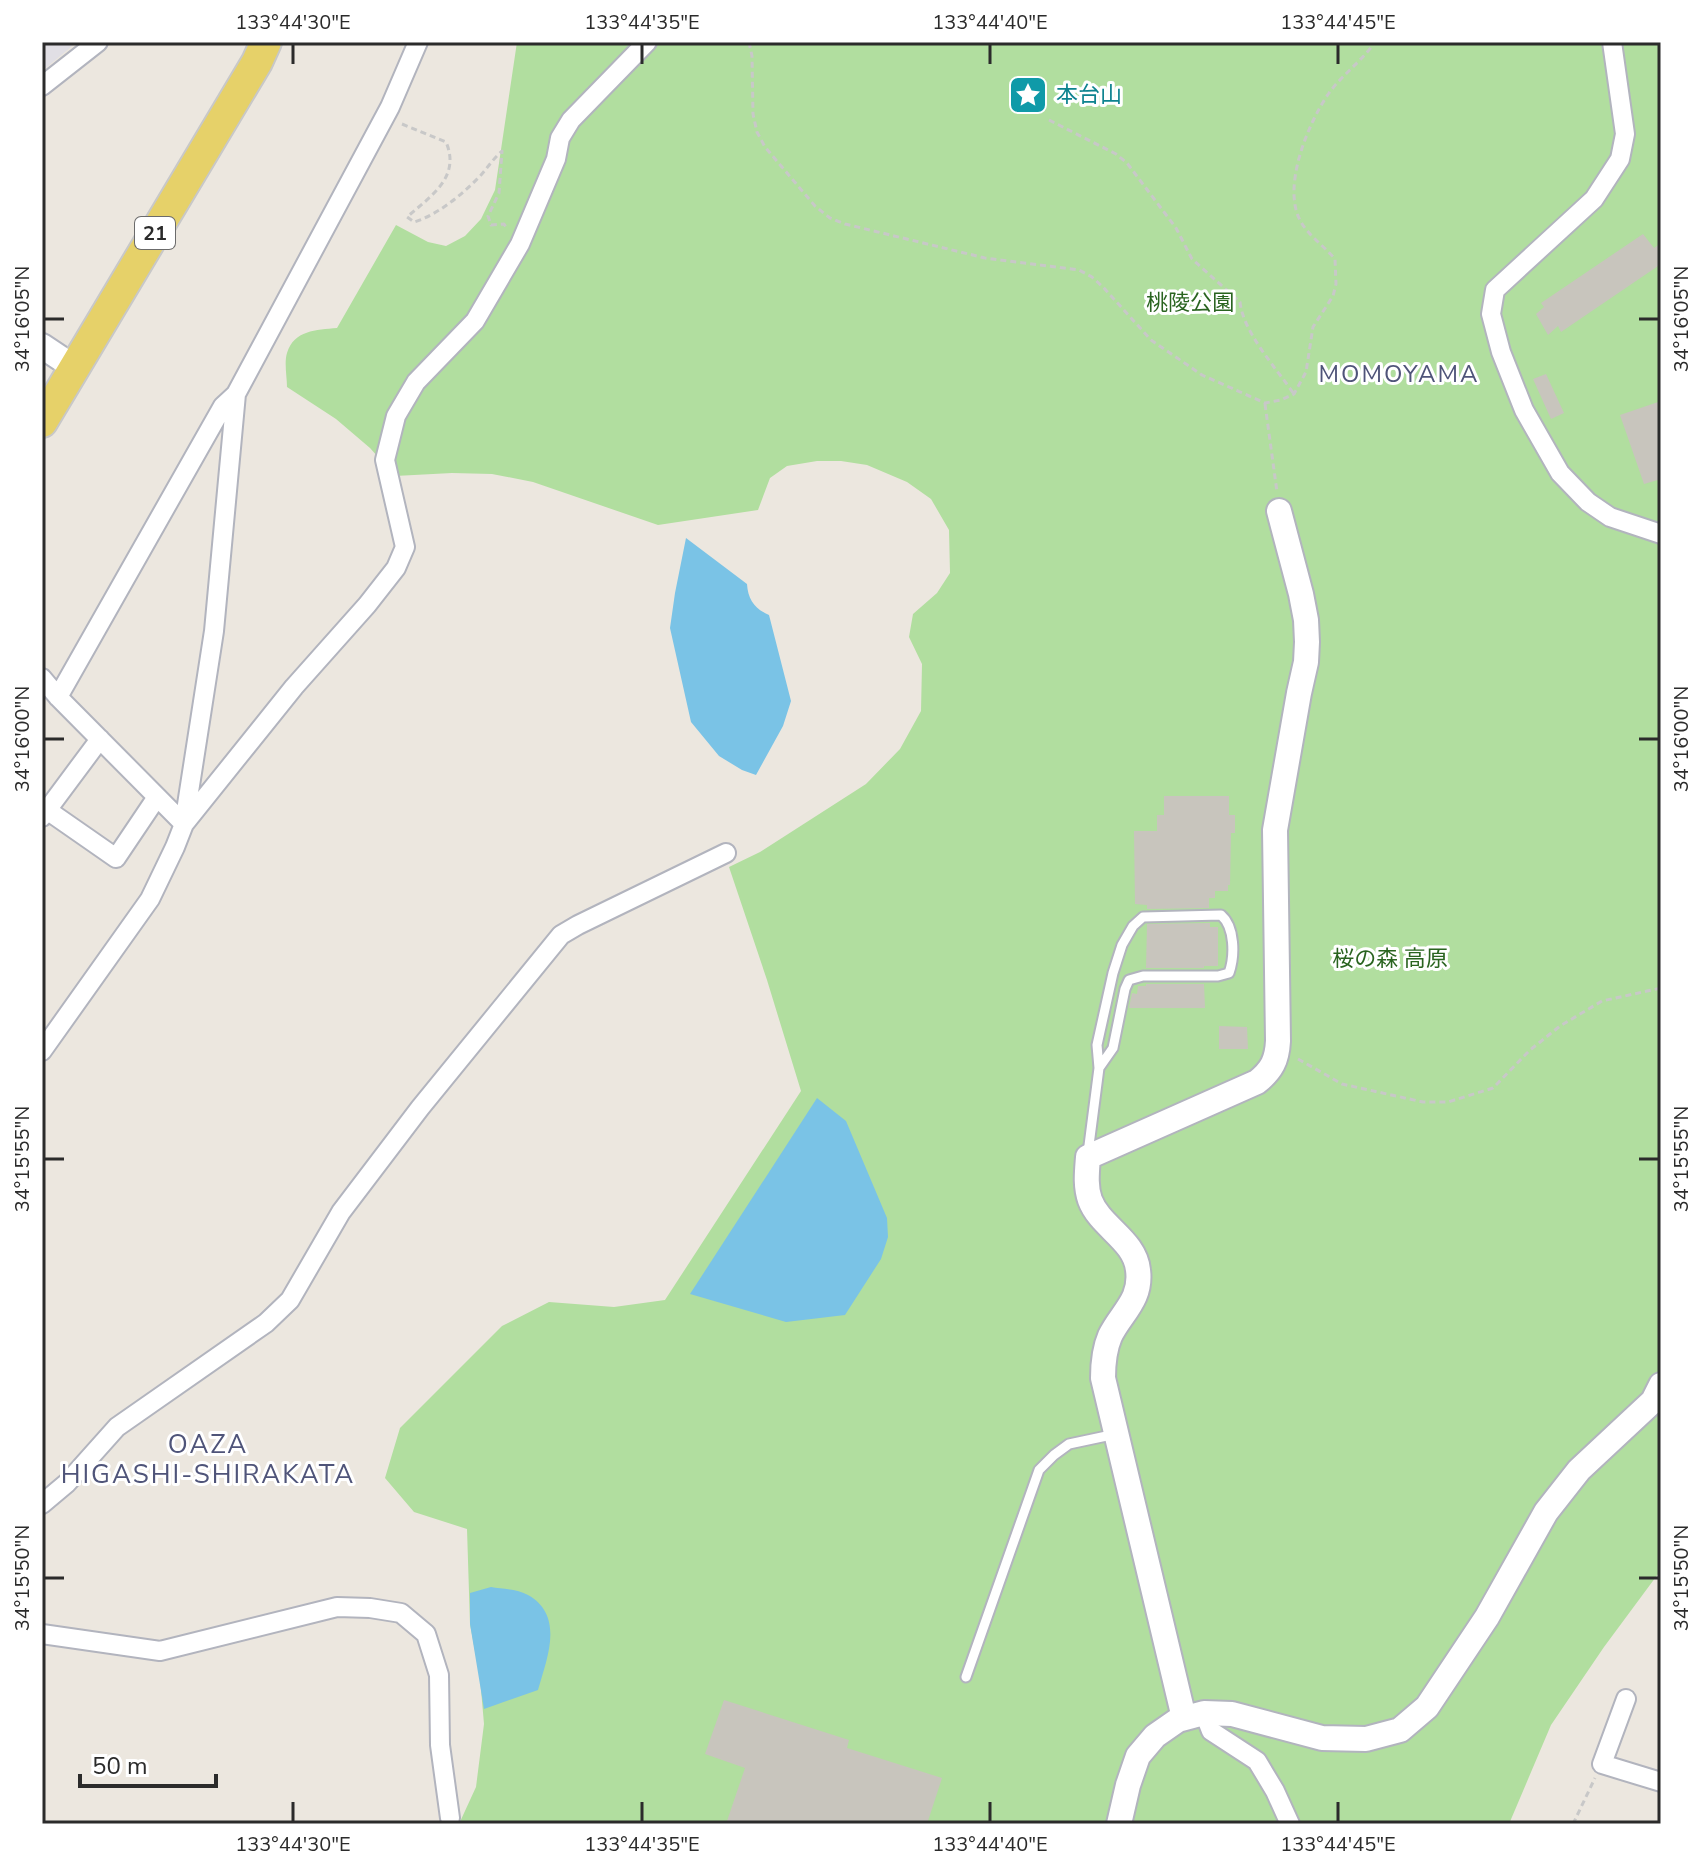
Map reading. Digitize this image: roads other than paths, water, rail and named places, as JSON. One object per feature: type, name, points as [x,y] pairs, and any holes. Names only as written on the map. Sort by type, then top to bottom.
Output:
[{"type":"main road","name":"21","points":[[42,422],[257,62],[266,42]]},
{"type":"street","points":[[42,86],[98,42]]},
{"type":"street","points":[[58,697],[223,406],[236,394],[384,117],[418,42]]},
{"type":"street","points":[[184,824],[294,687],[396,568],[405,547],[385,460],[396,416],[416,382],[475,321],[517,248],[556,159],[560,138],[571,120],[647,42]]},
{"type":"street","points":[[1612,42],[1625,134],[1620,159],[1594,199],[1495,290],[1491,314],[1501,352],[1524,410],[1560,473],[1588,502],[1610,517],[1661,534]]},
{"type":"street","points":[[42,346],[75,368]]},
{"type":"street","points":[[42,1051],[150,899],[184,824],[214,631],[236,394]]},
{"type":"street","points":[[1279,511],[1301,594],[1307,642],[1275,830],[1277,1057],[1271,1071],[1257,1082],[1088,1157],[1087,1180],[1090,1201],[1127,1245],[1138,1268],[1137,1292],[1111,1334],[1103,1356],[1103,1378],[1194,1716],[1257,1761],[1290,1824]]},
{"type":"street","points":[[43,680],[184,824]]},
{"type":"street","points":[[100,739],[44,813],[116,858],[157,797]]},
{"type":"street","points":[[42,1504],[67,1483],[117,1427],[266,1323],[290,1300],[341,1212],[420,1108],[561,935],[726,853]]},
{"type":"street","points":[[1119,1824],[1138,1756],[1155,1736],[1178,1720],[1232,1714],[1322,1738],[1366,1739],[1400,1730],[1427,1707],[1487,1617],[1546,1512],[1579,1470],[1653,1401],[1661,1385]]},
{"type":"street","points":[[42,1634],[160,1651],[337,1607],[401,1613],[426,1634],[439,1675],[440,1745],[450,1818]]},
{"type":"street","points":[[1626,1699],[1602,1764],[1661,1782]]},
{"type":"lane","points":[[1088,1157],[1099,1068],[1097,1045],[1122,945],[1133,926],[1143,917],[1221,915],[1230,929],[1232,965],[1229,973],[1218,976],[1143,976],[1129,980],[1113,1048],[1099,1068]]},
{"type":"lane","points":[[966,1677],[1039,1470],[1069,1444],[1116,1434]]},
{"type":"water","points":[[686,538],[747,584],[753,603],[769,615],[791,701],[783,726],[756,775],[719,756],[691,722],[670,628]]},
{"type":"water","points":[[817,1098],[846,1121],[887,1218],[888,1237],[881,1259],[845,1315],[786,1322],[690,1294]]},
{"type":"water","points":[[491,1587],[524,1593],[539,1604],[550,1626],[550,1638],[538,1690],[484,1709],[470,1624],[470,1593]]},
{"type":"place","name":"本台山","points":[[1028,95]]},
{"type":"district","name":"MOMOYAMA","points":[[1399,374]]},
{"type":"district","name":"OAZA HIGASHI-SHIRAKATA","points":[[208,1459]]},
{"type":"park label","name":"桃陵公園","points":[[1190,303]]},
{"type":"park label","name":"桜の森 高原","points":[[1390,959]]}]
